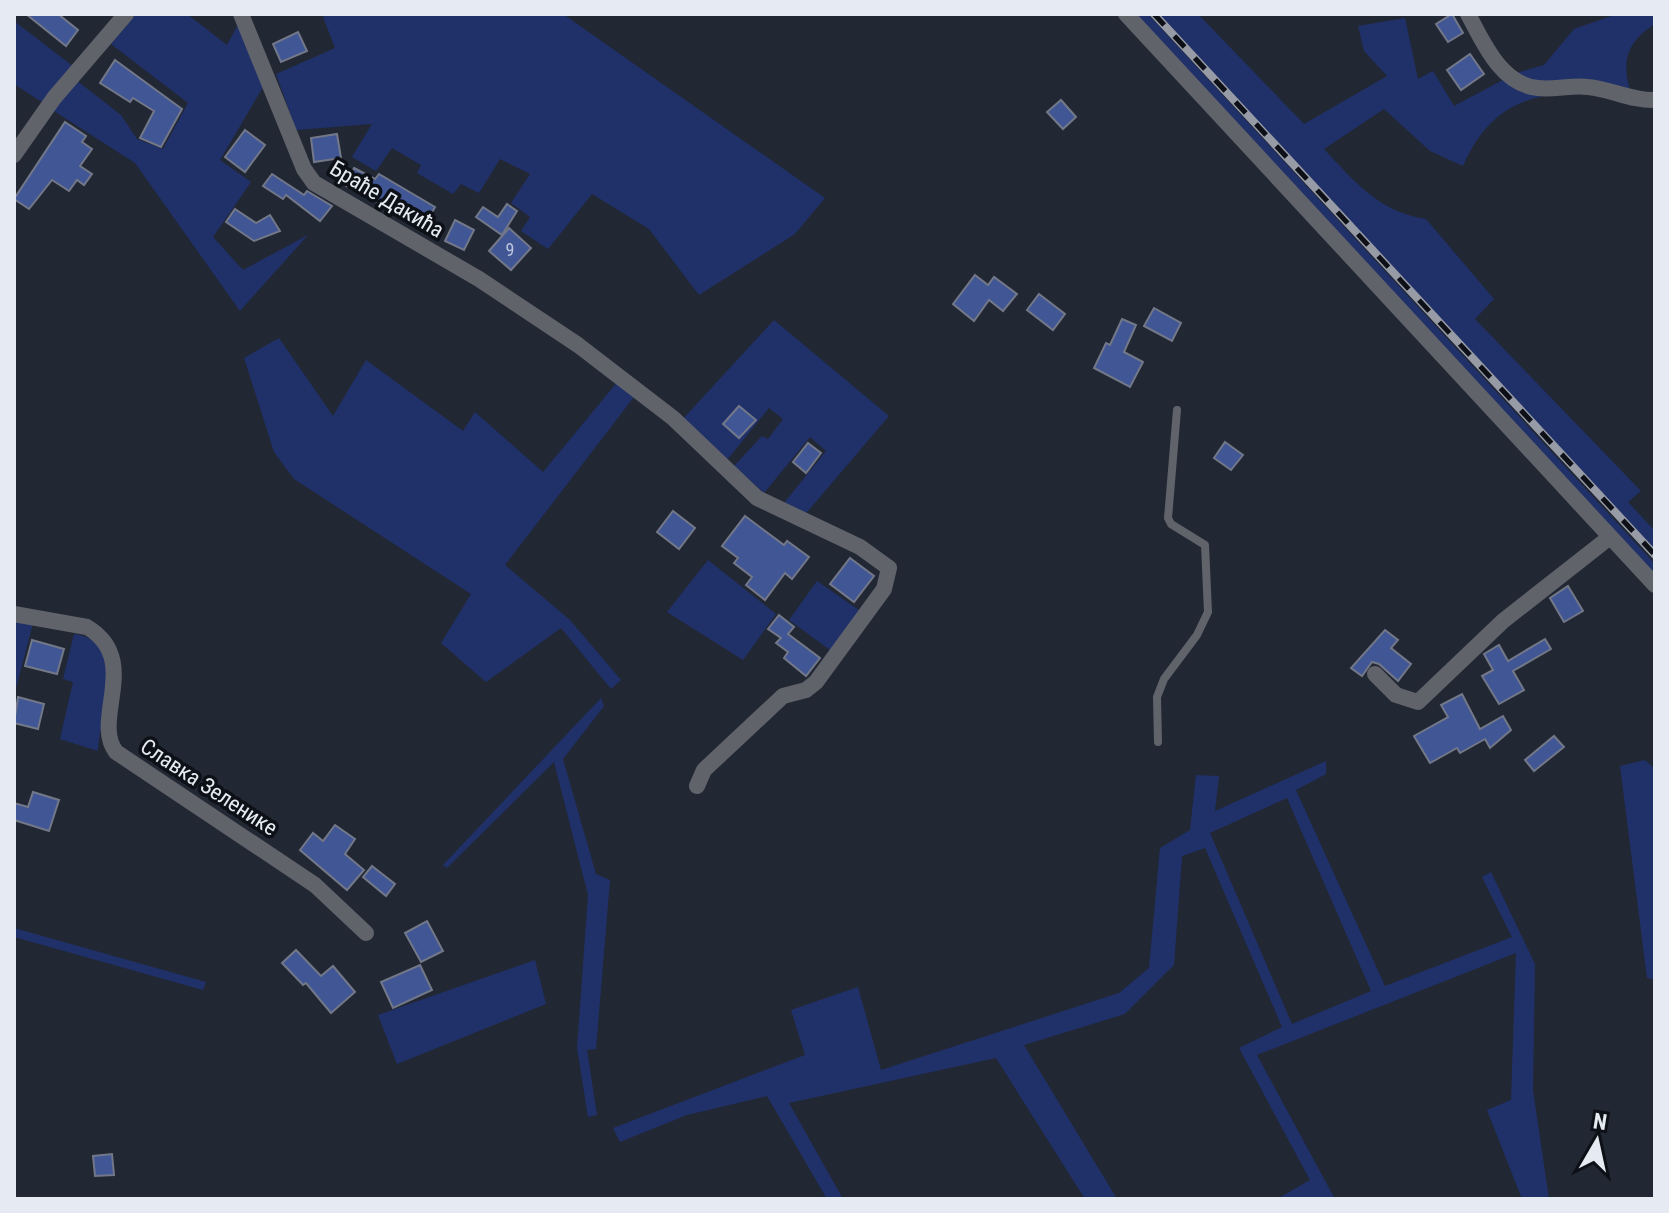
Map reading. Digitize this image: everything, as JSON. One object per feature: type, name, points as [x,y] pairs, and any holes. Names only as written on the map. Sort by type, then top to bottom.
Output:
[{"type":"street","points":[[14,155],[54,98],[126,14]]},
{"type":"street","name":"Браће Дакића","points":[[241,14],[304,169],[314,183],[513,301],[655,402],[757,498],[860,547],[889,568],[884,589],[816,682],[806,690],[783,696],[704,770],[697,786]]},
{"type":"street","points":[[1126,14],[1655,585]]},
{"type":"street","points":[[1468,14],[1507,75],[1533,88],[1586,87],[1655,100]]},
{"type":"street","points":[[1375,674],[1396,695],[1418,702],[1503,621],[1610,537]]},
{"type":"street","name":"Славка Зеленике","points":[[14,614],[87,627],[96,633],[113,664],[109,738],[116,752],[315,885],[366,933]]},
{"type":"lane","points":[[1158,742],[1157,697],[1164,679],[1197,635],[1208,612],[1205,545],[1171,524],[1168,518],[1177,410]]},
{"type":"shaded area","points":[[136,14],[187,14],[227,45],[241,19],[266,82],[220,160],[251,182],[213,237],[243,270],[308,235],[240,311],[135,163],[54,111],[76,80],[121,115],[137,139],[163,149],[188,103],[111,44]]},
{"type":"shaded area","points":[[330,14],[563,14],[825,198],[795,234],[699,295],[649,229],[592,194],[548,249],[521,231],[530,217],[511,203],[530,174],[500,159],[479,193],[461,184],[453,194],[417,173],[421,165],[392,148],[376,171],[352,157],[372,124],[296,130],[276,74],[335,48],[323,17]]},
{"type":"shaded area","points":[[1135,14],[1148,14],[1655,564],[1655,578]]},
{"type":"shaded area","points":[[1159,14],[1198,14],[1304,124],[1387,76],[1364,51],[1358,26],[1405,18],[1418,79],[1433,71],[1454,106],[1516,73],[1544,65],[1574,29],[1617,14],[1655,14],[1655,24],[1638,37],[1629,52],[1626,69],[1630,90],[1553,94],[1511,108],[1493,121],[1477,140],[1463,166],[1430,151],[1384,109],[1324,149],[1369,194],[1395,210],[1426,219],[1494,299],[1475,319],[1641,491],[1628,502],[1655,531],[1655,551]]},
{"type":"shaded area","points":[[14,21],[74,67],[45,104],[14,84]]},
{"type":"shaded area","points":[[774,320],[889,416],[802,518],[780,508],[826,451],[810,437],[764,493],[734,466],[762,436],[768,439],[783,419],[769,408],[727,460],[681,421]]},
{"type":"shaded area","points":[[279,338],[333,416],[366,360],[463,431],[475,412],[543,472],[619,380],[637,393],[505,565],[570,620],[621,680],[611,689],[561,628],[486,682],[441,643],[471,594],[294,479],[274,452],[244,358]]},
{"type":"shaded area","points":[[708,560],[776,614],[743,660],[667,612]]},
{"type":"shaded area","points":[[817,581],[869,617],[841,658],[789,620]]},
{"type":"shaded area","points":[[14,620],[33,623],[14,696]]},
{"type":"shaded area","points":[[74,634],[91,639],[101,650],[106,665],[106,701],[98,751],[60,739],[73,682],[63,679]]},
{"type":"shaded area","points":[[601,698],[604,706],[563,759],[596,874],[610,880],[596,1049],[587,1050],[597,1115],[588,1117],[577,1048],[588,895],[554,762],[447,868],[443,865]]},
{"type":"shaded area","points":[[1645,760],[1655,769],[1655,980],[1647,978],[1620,766]]},
{"type":"shaded area","points":[[1326,761],[1326,774],[1296,790],[1385,986],[1512,937],[1482,877],[1491,872],[1535,964],[1533,1090],[1549,1199],[1522,1199],[1487,1110],[1511,1100],[1516,953],[1257,1055],[1335,1199],[1277,1199],[1310,1180],[1239,1048],[1282,1027],[1205,848],[1182,856],[1174,965],[1125,1014],[1024,1045],[1117,1199],[1085,1199],[996,1058],[789,1103],[843,1199],[827,1199],[767,1096],[687,1115],[620,1142],[613,1128],[805,1055],[791,1010],[858,987],[881,1070],[1119,993],[1149,968],[1160,848],[1190,830],[1196,775],[1219,776],[1215,811]],"holes":[[[1287,798],[1371,991],[1292,1024],[1210,833]]]},
{"type":"shaded area","points":[[14,928],[206,982],[203,990],[14,937]]},
{"type":"shaded area","points":[[535,960],[546,1004],[397,1064],[378,1015]]},
{"type":"building","points":[[26,14],[58,14],[78,30],[66,46]]},
{"type":"building","points":[[1452,14],[1463,33],[1448,42],[1436,24]]},
{"type":"building","points":[[298,32],[307,51],[281,62],[273,44]]},
{"type":"building","points":[[1470,54],[1484,74],[1461,90],[1447,70]]},
{"type":"building","points":[[115,60],[182,109],[161,147],[140,138],[154,111],[133,98],[130,102],[100,83]]},
{"type":"building","points":[[1061,100],[1076,117],[1063,129],[1047,112]]},
{"type":"building","points":[[65,122],[86,136],[82,142],[92,149],[80,166],[92,174],[84,185],[77,180],[69,191],[52,180],[29,209],[14,199]]},
{"type":"building","points":[[245,130],[265,145],[245,172],[225,157]]},
{"type":"building","points":[[337,134],[341,158],[314,162],[311,138]]},
{"type":"building","points":[[354,168],[375,179],[379,174],[435,207],[424,227],[345,185]]},
{"type":"building","points":[[272,174],[304,195],[307,191],[332,206],[320,221],[286,195],[283,199],[263,186]]},
{"type":"building","points":[[507,204],[517,211],[502,235],[476,217],[483,207],[498,217]]},
{"type":"building","points":[[235,209],[256,223],[270,215],[280,231],[254,241],[226,222]]},
{"type":"building","points":[[455,220],[474,230],[464,250],[445,241]]},
{"type":"building","points":[[509,228],[531,248],[511,270],[489,251]]},
{"type":"building","points":[[975,275],[988,285],[994,277],[1017,294],[1003,311],[989,300],[974,321],[953,304]]},
{"type":"building","points":[[1039,294],[1065,314],[1053,330],[1027,310]]},
{"type":"building","points":[[1154,308],[1181,323],[1172,341],[1144,326]]},
{"type":"building","points":[[1122,319],[1136,325],[1124,352],[1143,362],[1130,387],[1094,368],[1106,343],[1110,345]]},
{"type":"building","points":[[739,406],[756,420],[739,438],[723,424]]},
{"type":"building","points":[[1225,442],[1243,455],[1231,470],[1214,458]]},
{"type":"building","points":[[808,443],[821,453],[806,473],[793,462]]},
{"type":"building","points":[[673,511],[695,528],[679,549],[657,532]]},
{"type":"building","points":[[745,516],[784,545],[787,541],[809,557],[792,579],[785,573],[765,600],[746,585],[752,577],[734,563],[738,558],[722,546]]},
{"type":"building","points":[[850,558],[874,576],[854,602],[830,584]]},
{"type":"building","points":[[1568,586],[1583,611],[1564,622],[1550,598]]},
{"type":"building","points":[[779,615],[794,627],[788,634],[820,658],[806,676],[784,658],[788,652],[776,643],[781,638],[768,629]]},
{"type":"building","points":[[1385,630],[1398,640],[1391,648],[1411,664],[1398,681],[1379,664],[1372,662],[1362,676],[1351,668]]},
{"type":"building","points":[[1545,639],[1551,649],[1513,671],[1524,690],[1499,704],[1482,676],[1493,670],[1484,654],[1499,645],[1508,661]]},
{"type":"building","points":[[32,640],[64,649],[57,674],[25,666]]},
{"type":"building","points":[[1462,694],[1480,729],[1503,716],[1511,730],[1490,748],[1485,739],[1460,753],[1457,748],[1430,763],[1414,736],[1448,717],[1441,705]]},
{"type":"building","points":[[18,697],[44,704],[38,729],[14,723]]},
{"type":"building","points":[[1554,736],[1564,747],[1534,771],[1525,760]]},
{"type":"building","points":[[33,792],[59,800],[49,831],[14,820],[14,803],[28,807]]},
{"type":"building","points":[[335,825],[355,839],[345,854],[364,870],[347,890],[300,850],[313,833],[323,841]]},
{"type":"building","points":[[372,866],[395,884],[386,896],[363,877]]},
{"type":"building","points":[[427,921],[443,951],[421,962],[405,933]]},
{"type":"building","points":[[296,950],[321,976],[333,966],[355,992],[331,1013],[306,983],[303,985],[282,963]]},
{"type":"building","points":[[420,965],[432,990],[393,1008],[381,982]]},
{"type":"building","points":[[112,1154],[114,1175],[95,1176],[93,1156]]},
{"type":"railway","points":[[1154,14],[1655,555]]}]
